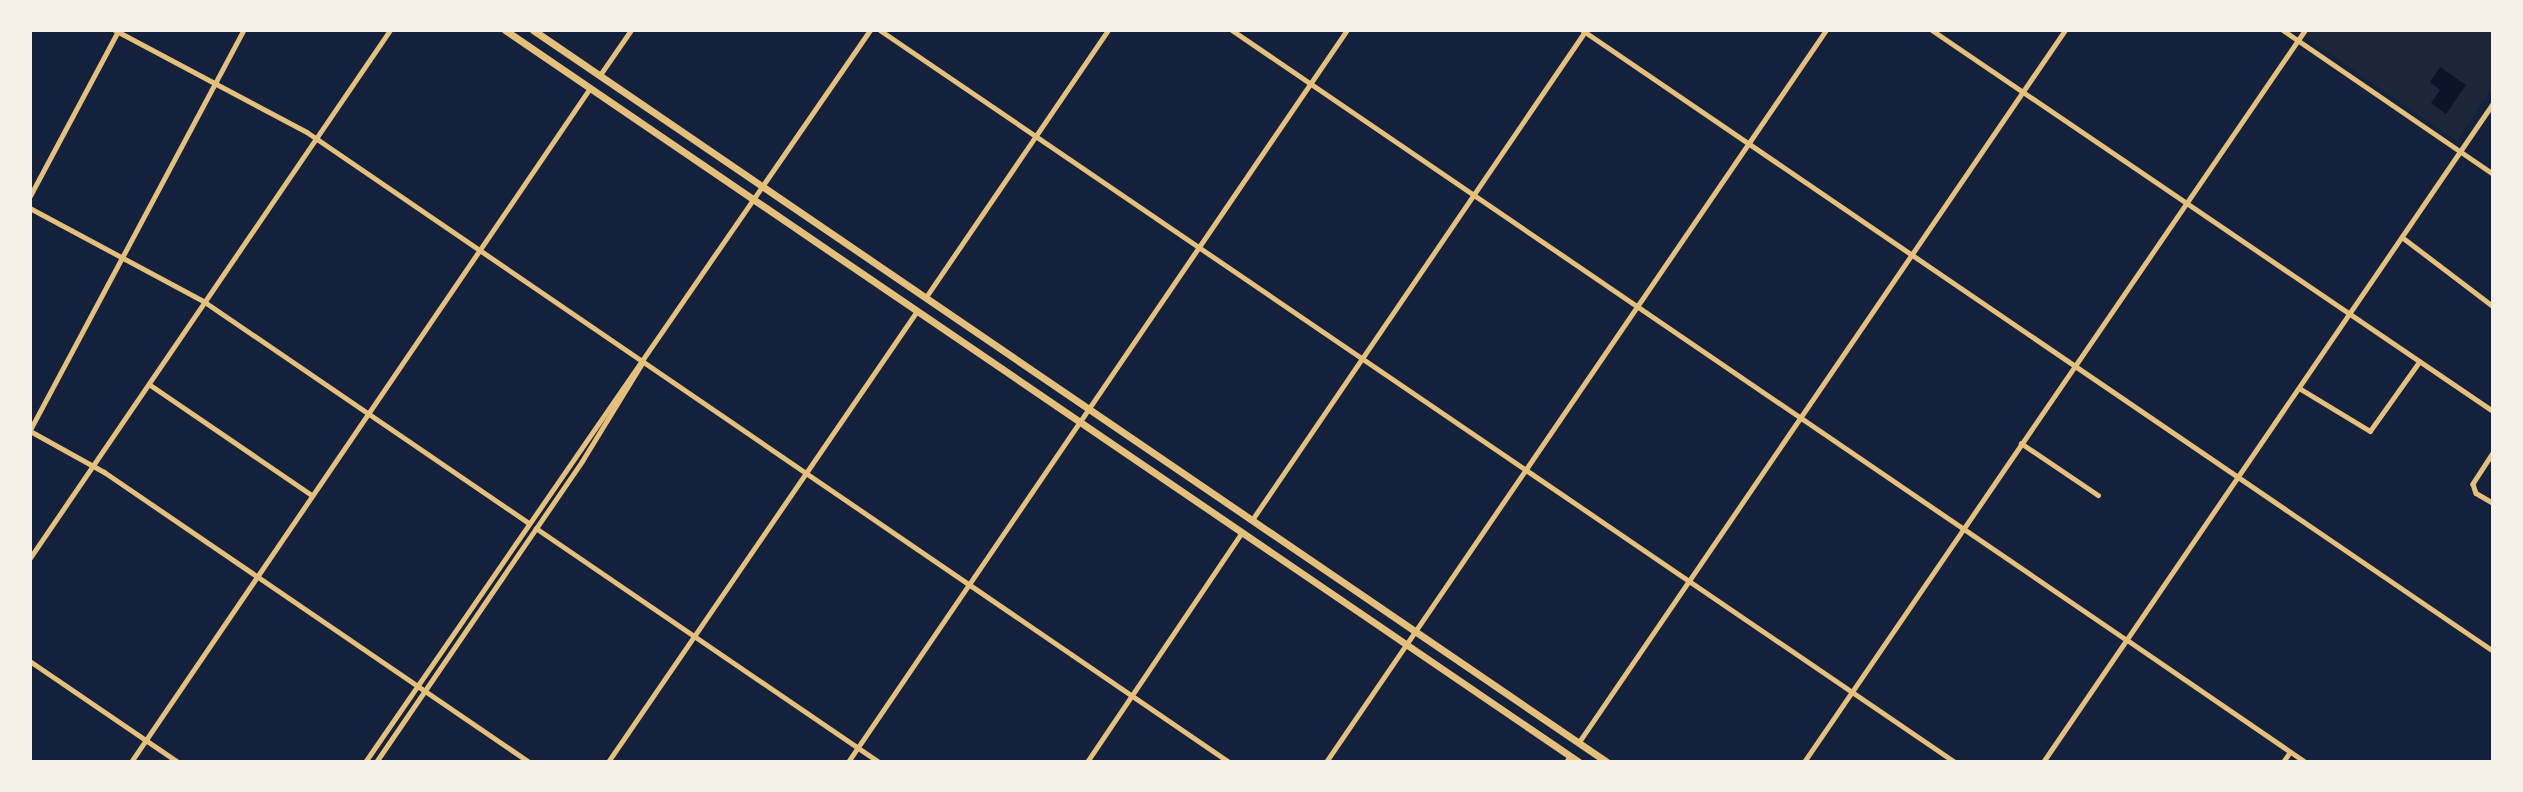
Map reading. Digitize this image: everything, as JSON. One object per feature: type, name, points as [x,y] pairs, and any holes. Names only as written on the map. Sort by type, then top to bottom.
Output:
[{"type":"main road","points":[[505,30],[1406,645],[1568,759],[1579,762]]},
{"type":"main road","points":[[533,30],[1606,762]]},
{"type":"street","points":[[30,196],[117,30],[316,139],[1229,762]]},
{"type":"street","points":[[244,30],[30,431],[94,466],[529,762]]},
{"type":"street","points":[[30,558],[390,30]]},
{"type":"street","points":[[600,75],[631,30]]},
{"type":"street","points":[[365,762],[528,522],[643,362],[870,30]]},
{"type":"street","points":[[880,30],[1955,762]]},
{"type":"street","points":[[925,298],[1108,30]]},
{"type":"street","points":[[1232,30],[2305,762]]},
{"type":"street","points":[[848,762],[1347,30]]},
{"type":"street","points":[[1252,520],[1584,30],[2493,651]]},
{"type":"street","points":[[1326,762],[1826,30]]},
{"type":"street","points":[[1931,30],[2493,411]]},
{"type":"street","points":[[1578,743],[2065,30]]},
{"type":"street","points":[[2283,30],[2493,174]]},
{"type":"street","points":[[1804,762],[2305,30]]},
{"type":"street","points":[[131,762],[590,88]]},
{"type":"street","points":[[2043,762],[2493,103]]},
{"type":"street","points":[[30,208],[205,302],[528,522]]},
{"type":"street","points":[[2402,237],[2493,306]]},
{"type":"street","points":[[608,762],[917,311]]},
{"type":"street","points":[[376,762],[536,528],[643,362]]},
{"type":"street","points":[[2299,388],[2370,431],[2419,362]]},
{"type":"street","points":[[149,384],[312,495]]},
{"type":"street","points":[[2021,443],[2098,495]]},
{"type":"street","points":[[2493,453],[2473,489],[2493,503]]},
{"type":"street","points":[[536,528],[879,762]]},
{"type":"street","points":[[1087,762],[1241,532]]},
{"type":"street","points":[[30,661],[178,762]]},
{"type":"street","points":[[2283,762],[2290,752]]},
{"type":"shaded area","points":[[2310,30],[2493,30],[2493,85],[2457,141],[2305,37]]},
{"type":"shaded area","points":[[2440,67],[2466,85],[2446,114],[2431,103],[2440,90],[2430,82]]}]
